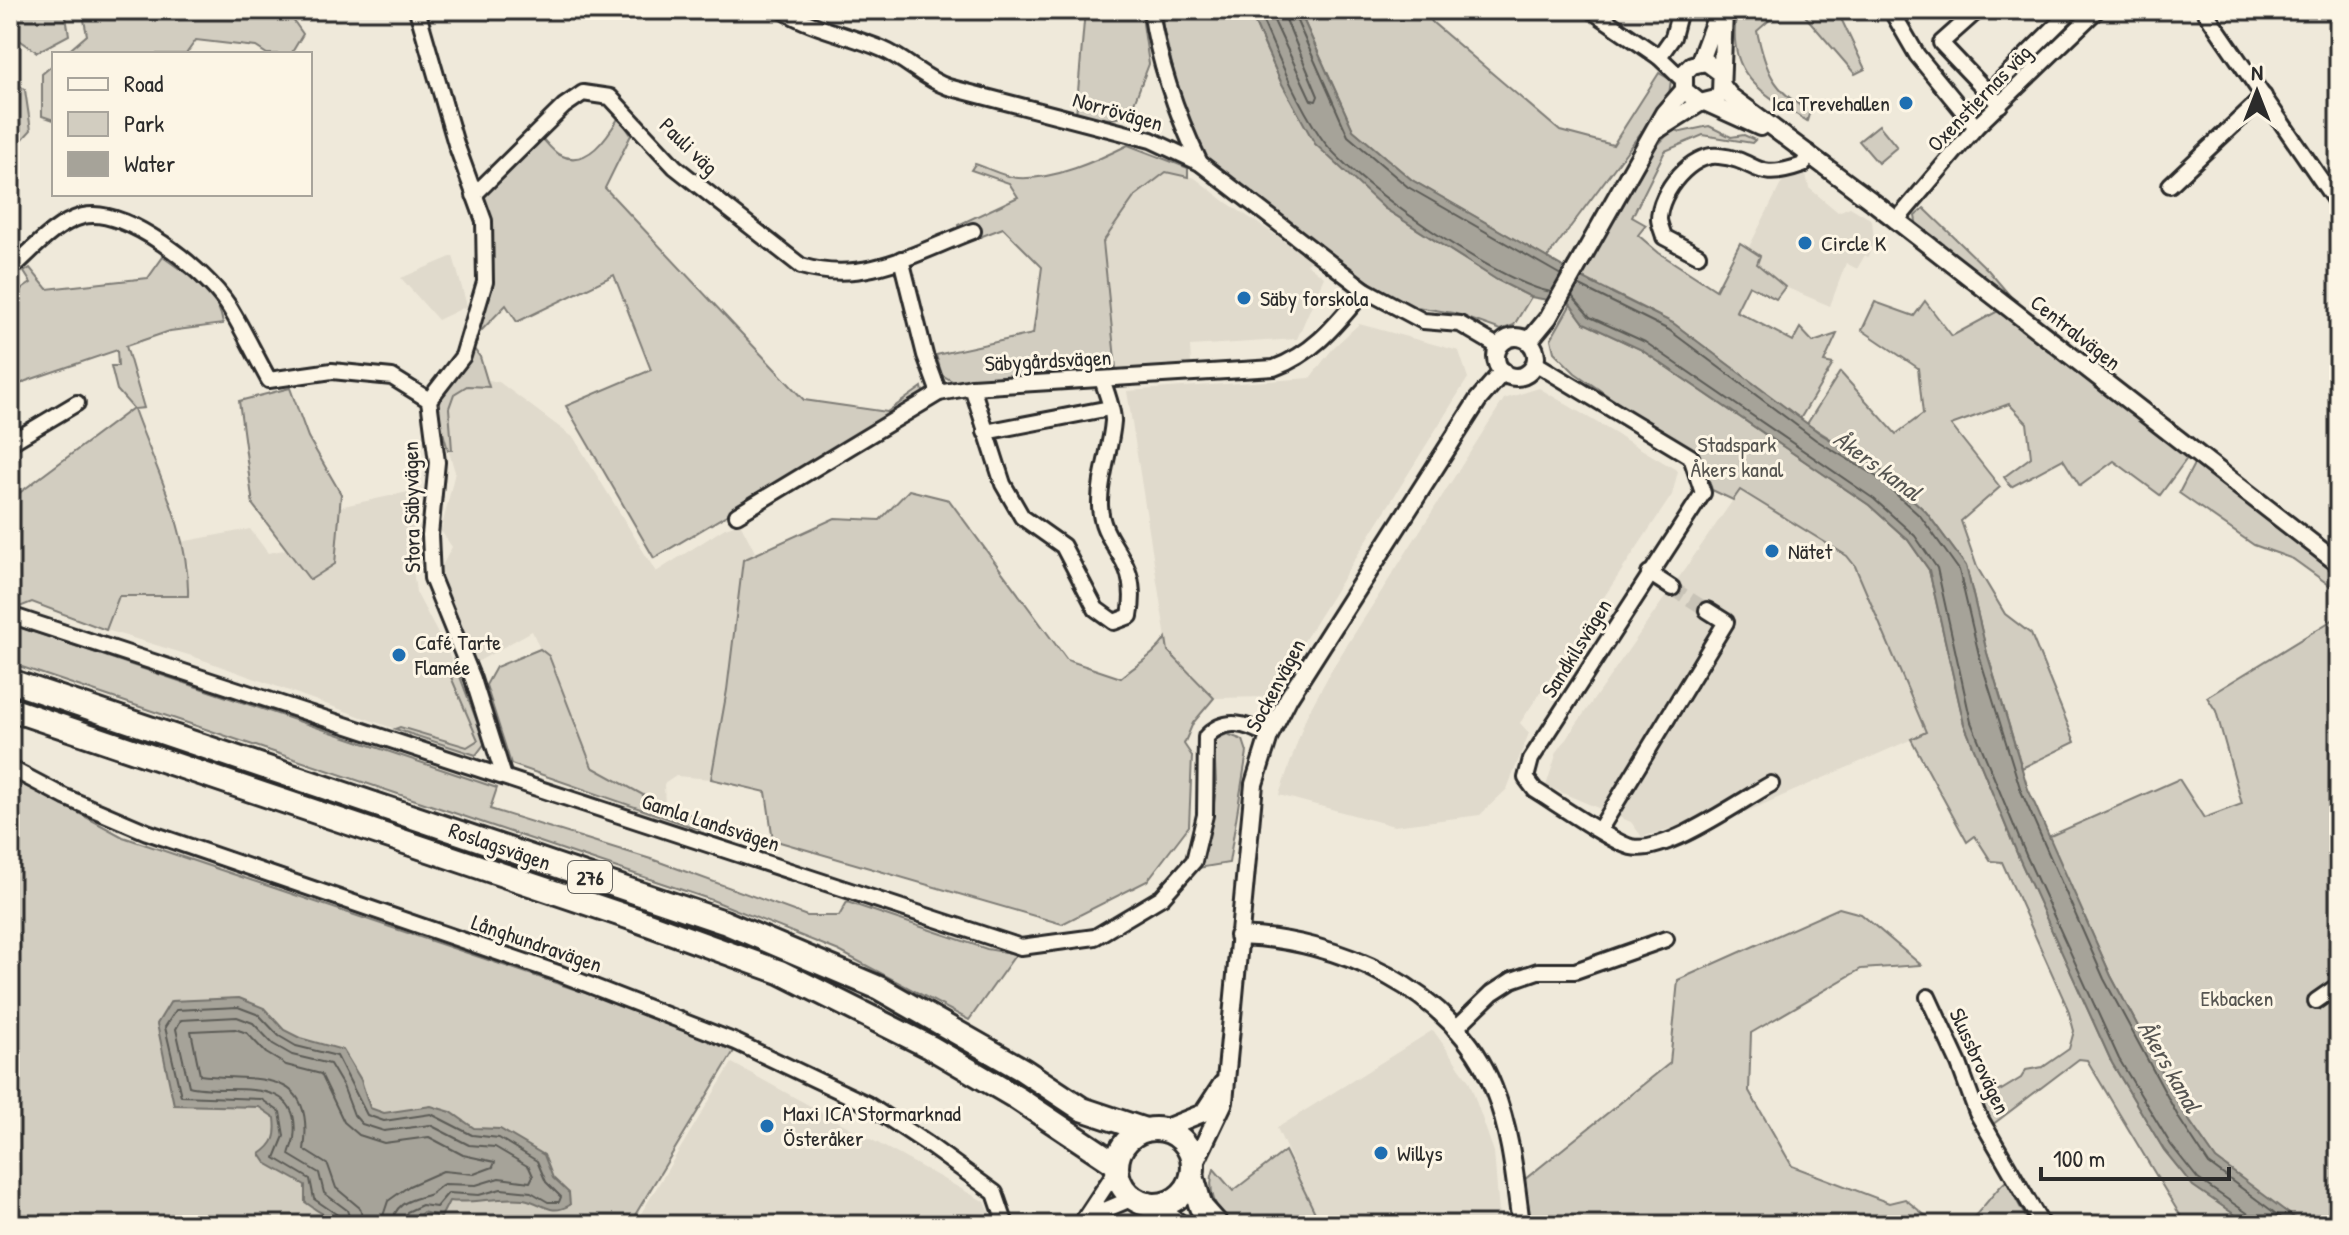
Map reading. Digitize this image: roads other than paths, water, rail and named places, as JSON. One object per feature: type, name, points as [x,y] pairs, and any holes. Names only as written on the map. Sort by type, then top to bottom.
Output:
[{"type":"main road","name":"Roslagsvägen","points":[[10,681],[724,922],[794,949],[879,988],[1023,1070],[1082,1109],[1154,1130]]},
{"type":"main road","name":"Roslagsvägen","points":[[10,709],[637,920],[780,972],[930,1047],[1054,1122],[1116,1167]]},
{"type":"main road","points":[[1177,1225],[1121,1185],[1116,1167],[1123,1145],[1154,1130],[1185,1143],[1201,1207],[1217,1225]]},
{"type":"main road","points":[[1140,1201],[1164,1204],[1179,1196],[1192,1172]]},
{"type":"street","points":[[10,270],[58,227],[82,216],[106,214],[144,231],[199,273],[226,303],[269,380],[392,377],[429,400],[463,356],[485,282],[484,221],[417,10]]},
{"type":"street","name":"Norrövägen","points":[[782,10],[798,19],[887,51],[929,80],[1151,140],[1200,163],[1365,290],[1423,321],[1460,324],[1499,347]]},
{"type":"street","points":[[1151,10],[1157,50],[1169,92],[1200,163]]},
{"type":"street","points":[[1591,10],[1688,75],[1703,103]]},
{"type":"street","points":[[1659,57],[1673,37],[1680,10]]},
{"type":"street","points":[[1529,341],[1548,318],[1722,10]]},
{"type":"street","points":[[1656,131],[1703,103],[1716,99],[1722,80],[1722,10]]},
{"type":"street","points":[[1891,10],[1917,55],[1976,127]]},
{"type":"street","points":[[1978,10],[1941,43],[2000,105]]},
{"type":"street","points":[[1988,93],[2072,10]]},
{"type":"street","name":"Oxenstiernas väg","points":[[1896,221],[1976,127],[2097,10]]},
{"type":"street","points":[[2204,10],[2339,206]]},
{"type":"street","points":[[1688,75],[1713,64],[1722,80]]},
{"type":"street","name":"Centralvägen","points":[[1722,80],[1730,96],[1809,153],[2339,564]]},
{"type":"street","name":"Pauli väg","points":[[474,195],[564,106],[583,93],[592,93],[610,97],[675,167],[801,266],[824,273],[853,274],[973,231]]},
{"type":"street","points":[[2170,185],[2264,96]]},
{"type":"street","name":"Centralvägen","points":[[1703,103],[1783,137]]},
{"type":"street","points":[[1698,255],[1664,237],[1659,219],[1663,202],[1683,172],[1700,159],[1718,155],[1759,172],[1783,172],[1803,165],[1809,153]]},
{"type":"street","points":[[901,259],[925,355],[939,393]]},
{"type":"street","name":"Säbygårdsvägen","points":[[737,515],[939,393],[972,387],[1274,368],[1298,359],[1319,344],[1365,290]]},
{"type":"street","points":[[1510,337],[1529,341],[1536,354],[1535,363],[1521,376],[1503,371],[1496,358],[1499,347],[1510,337]]},
{"type":"street","name":"Sandkilsvägen","points":[[1535,363],[1691,457],[1703,493],[1531,759],[1526,778],[1535,790],[1630,847],[1650,847],[1683,834],[1771,784]]},
{"type":"street","name":"Sockenvägen","points":[[1192,1172],[1224,1102],[1254,784],[1269,736],[1319,647],[1478,400],[1503,371]]},
{"type":"street","points":[[972,387],[1003,484],[1022,517],[1063,546],[1096,609],[1114,622],[1130,616],[1134,593],[1127,563],[1104,525],[1100,506],[1113,418],[1102,379]]},
{"type":"street","name":"Stora Säbyvägen","points":[[429,400],[437,462],[430,535],[432,578],[473,679],[504,777]]},
{"type":"street","points":[[10,443],[77,403]]},
{"type":"street","points":[[985,432],[1110,408]]},
{"type":"street","points":[[1649,573],[1672,588]]},
{"type":"street","points":[[1600,829],[1726,622],[1707,610]]},
{"type":"street","name":"Gamla Landsvägen","points":[[10,615],[1021,947],[1095,937],[1162,897],[1194,861],[1205,815],[1206,737],[1213,729],[1233,722],[1269,736]]},
{"type":"street","name":"Långhundravägen","points":[[10,768],[65,797],[147,832],[561,974],[736,1042],[867,1104],[926,1143],[995,1193],[1006,1225]]},
{"type":"street","points":[[1238,936],[1260,936],[1314,949],[1382,973],[1432,1003],[1484,1067],[1493,1087],[1509,1136],[1521,1225]]},
{"type":"street","points":[[1455,1029],[1492,993],[1512,980],[1538,971],[1575,971],[1666,939]]},
{"type":"street","points":[[2316,1001],[2339,985]]},
{"type":"street","name":"Slussbrovägen","points":[[1928,997],[1959,1064],[1977,1113],[2042,1225]]},
{"type":"street","name":"Sockenvägen","points":[[1154,1130],[1203,1113],[1217,1096],[1227,1071]]},
{"type":"street","points":[[1080,1225],[1116,1167]]},
{"type":"street","points":[[1091,1225],[1100,1212],[1140,1201]]},
{"type":"water","points":[[1249,10],[1299,10],[1353,130],[1412,180],[1584,279],[1673,323],[1821,434],[1882,471],[1926,512],[1966,566],[1987,653],[2028,789],[2111,976],[2186,1116],[2216,1159],[2304,1225],[2250,1225],[2193,1186],[2164,1150],[2112,1063],[2019,858],[1964,724],[1929,570],[1908,540],[1869,505],[1640,349],[1584,323],[1570,304],[1531,297],[1497,280],[1384,208],[1315,144],[1281,82]]},
{"type":"water","points":[[239,998],[264,1008],[284,1030],[300,1038],[343,1050],[361,1080],[370,1108],[384,1113],[431,1106],[451,1112],[474,1128],[500,1129],[544,1155],[553,1178],[569,1193],[570,1205],[557,1210],[523,1199],[449,1201],[441,1217],[423,1212],[409,1225],[354,1225],[319,1212],[305,1202],[305,1185],[266,1163],[260,1154],[274,1139],[275,1118],[259,1107],[174,1105],[157,1024],[171,1001]]},
{"type":"tunnel","points":[[1672,588],[1707,610]]},
{"type":"place","name":"Ica Trevehallen","points":[[1906,103]]},
{"type":"place","name":"Circle K","points":[[1805,243]]},
{"type":"place","name":"Säby forskola","points":[[1244,298]]},
{"type":"place","name":"Nätet","points":[[1772,551]]},
{"type":"place","name":"Café Tarte Flamée","points":[[399,655]]},
{"type":"place","name":"Maxi ICA Stormarknad Österåker","points":[[767,1126]]},
{"type":"place","name":"Willys","points":[[1381,1153]]},
{"type":"park label","name":"Stadspark Åkers kanal","points":[[1737,456]]},
{"type":"park label","name":"Ekbacken","points":[[2237,998]]},
{"type":"water label","name":"Åkers kanal","points":[[1878,465]]},
{"type":"water label","name":"Åkers kanal","points":[[2170,1066]]}]
